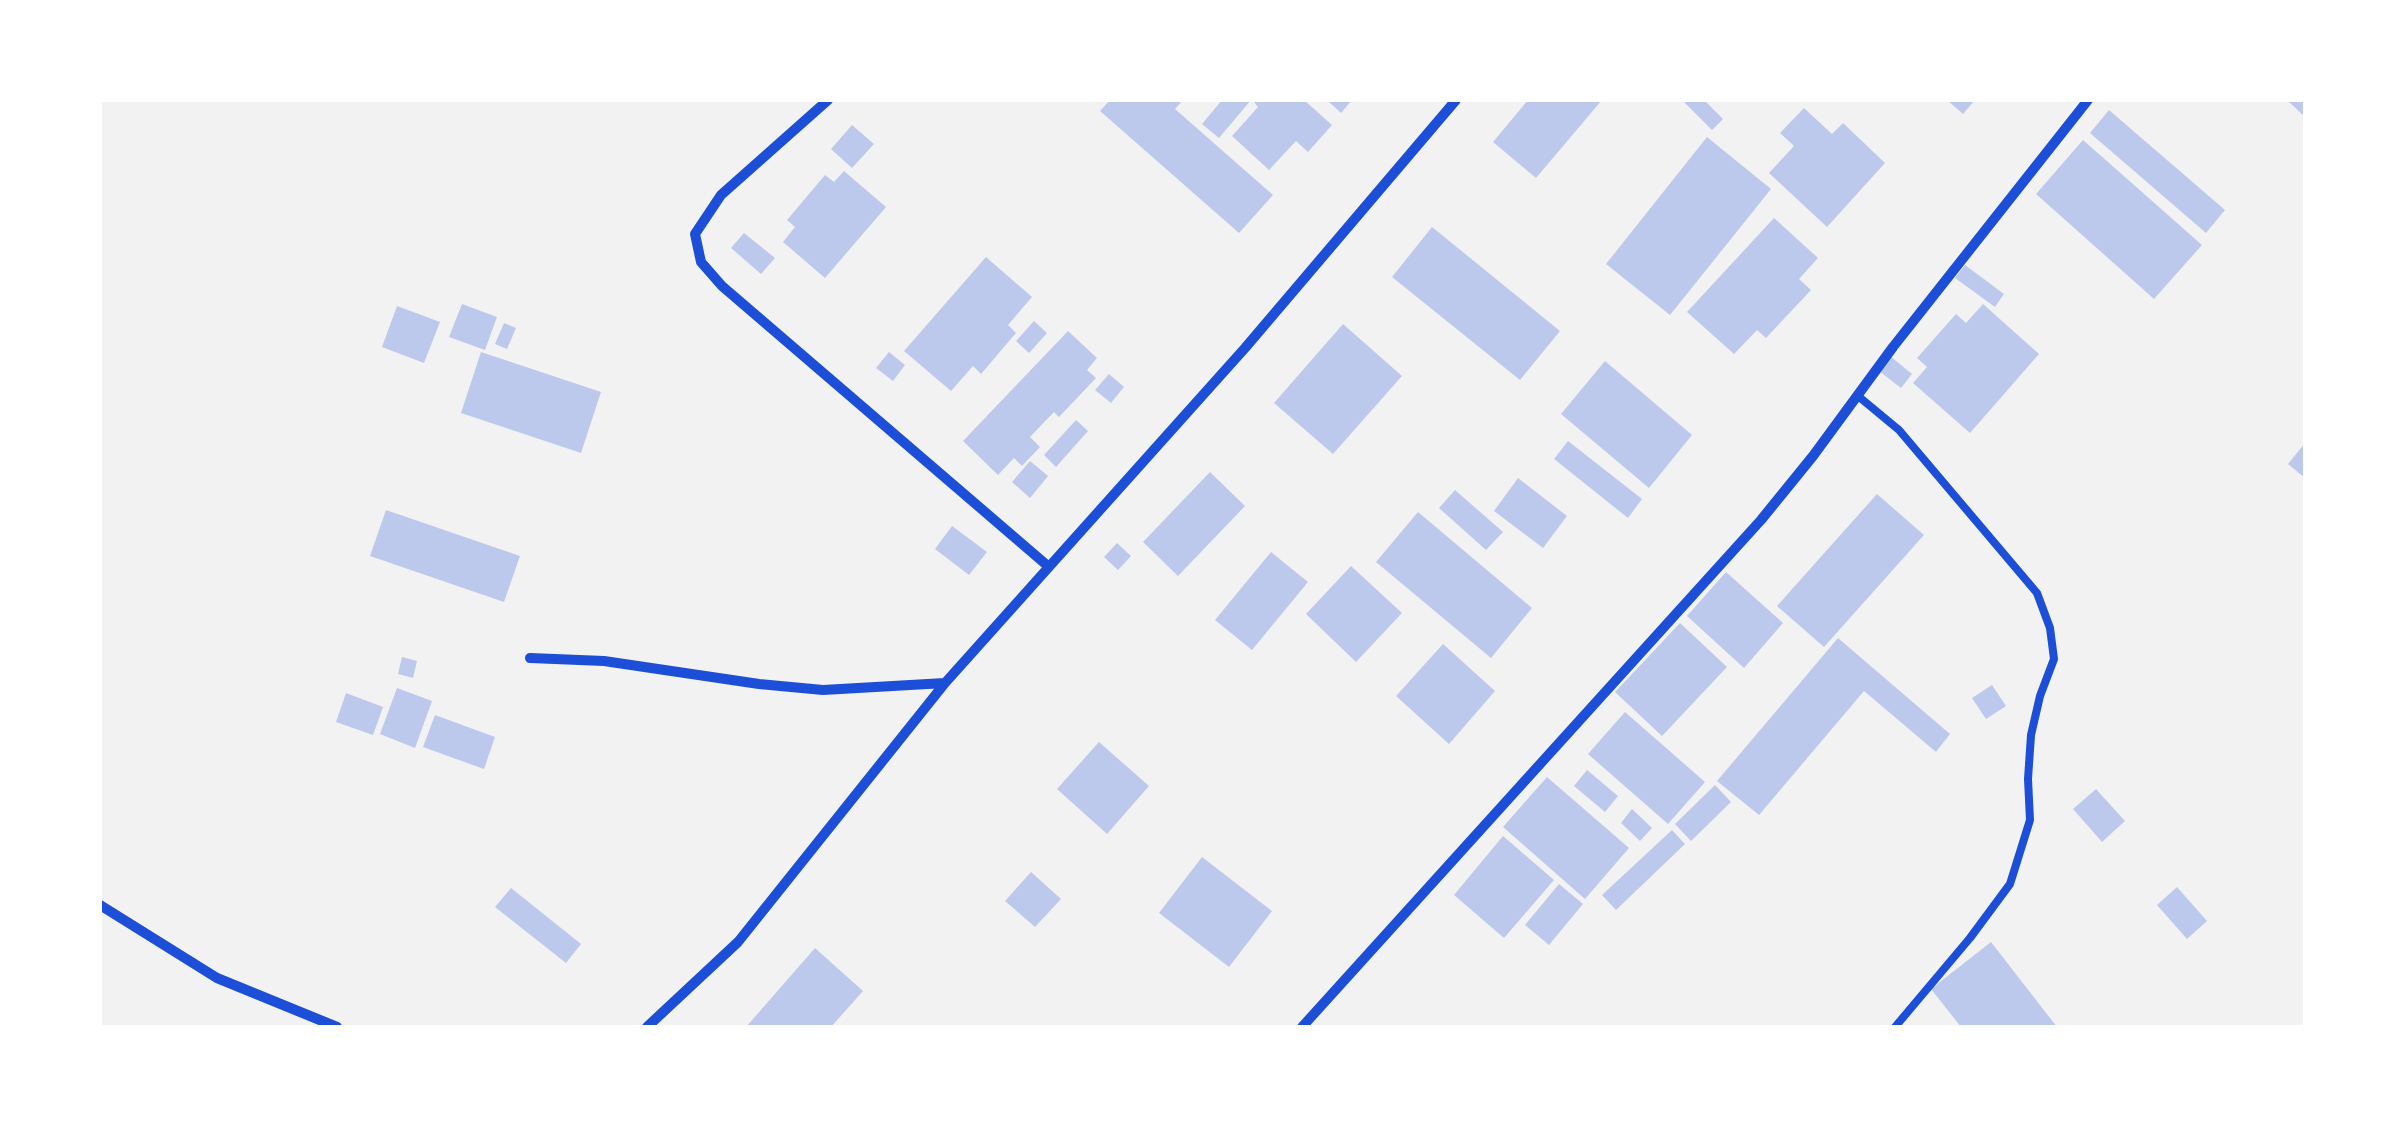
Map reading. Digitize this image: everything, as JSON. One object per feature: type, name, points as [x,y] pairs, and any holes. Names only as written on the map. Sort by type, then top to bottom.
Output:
[{"type":"street","points":[[828,100],[721,195],[695,234],[701,262],[722,286],[1050,567]]},
{"type":"street","points":[[648,1027],[738,942],[945,683],[1245,348],[1456,100]]},
{"type":"street","points":[[1302,1027],[1760,520],[2088,100]]},
{"type":"street","points":[[530,658],[604,661],[823,690],[945,683]]},
{"type":"street","points":[[100,905],[217,978],[337,1027]]},
{"type":"lane","points":[[1858,396],[1899,430],[2038,593],[2050,628],[2054,659],[2040,696],[2032,736],[2030,820],[2010,884],[1895,1027]]},
{"type":"building","points":[[1110,100],[1183,100],[1175,109],[1273,195],[1239,233],[1100,111]]},
{"type":"building","points":[[1222,100],[1251,100],[1219,138],[1202,124]]},
{"type":"building","points":[[1256,100],[1304,100],[1332,125],[1308,152],[1296,141],[1269,170],[1232,136],[1258,107]]},
{"type":"building","points":[[1327,100],[1352,100],[1341,113]]},
{"type":"building","points":[[1528,100],[1602,100],[1536,178],[1493,142]]},
{"type":"building","points":[[1682,100],[1704,100],[1723,119],[1712,130]]},
{"type":"building","points":[[1947,100],[1975,100],[1963,114]]},
{"type":"building","points":[[2287,100],[2305,100],[2305,117]]},
{"type":"building","points":[[1804,108],[1832,134],[1843,123],[1885,163],[1827,227],[1769,173],[1794,146],[1780,133]]},
{"type":"building","points":[[2109,110],[2225,210],[2206,233],[2090,133]]},
{"type":"building","points":[[852,125],[874,144],[852,168],[831,149]]},
{"type":"building","points":[[1707,137],[1771,189],[1670,315],[1606,264]]},
{"type":"building","points":[[2083,140],[2202,245],[2154,299],[2036,194]]},
{"type":"building","points":[[844,171],[886,207],[825,278],[783,242],[795,227],[787,220],[825,175],[834,182]]},
{"type":"building","points":[[1774,218],[1818,258],[1799,279],[1811,290],[1766,338],[1757,330],[1734,354],[1687,312]]},
{"type":"building","points":[[1432,227],[1560,331],[1520,380],[1392,277]]},
{"type":"building","points":[[744,233],[775,258],[761,274],[731,248]]},
{"type":"building","points":[[986,257],[1032,297],[1008,325],[1016,333],[981,374],[973,366],[951,391],[904,351]]},
{"type":"building","points":[[1965,265],[2004,294],[1995,307],[1955,278]]},
{"type":"building","points":[[462,304],[497,317],[485,350],[449,337]]},
{"type":"building","points":[[1983,304],[2039,354],[1970,433],[1913,383],[1927,367],[1917,358],[1956,314],[1966,323]]},
{"type":"building","points":[[397,306],[440,322],[424,363],[382,347]]},
{"type":"building","points":[[1034,321],[1047,333],[1029,353],[1016,341]]},
{"type":"building","points":[[504,323],[516,328],[507,349],[495,344]]},
{"type":"building","points":[[1343,324],[1402,376],[1333,454],[1274,403]]},
{"type":"building","points":[[1068,331],[1097,358],[1087,370],[1096,378],[1059,417],[1054,412],[1030,437],[1040,447],[1022,466],[1014,458],[998,475],[963,441]]},
{"type":"building","points":[[481,352],[601,392],[581,453],[461,413]]},
{"type":"building","points":[[889,352],[905,365],[893,381],[876,368]]},
{"type":"building","points":[[1890,356],[1912,374],[1901,388],[1879,371]]},
{"type":"building","points":[[1605,361],[1692,435],[1649,488],[1561,414]]},
{"type":"building","points":[[1109,374],[1124,387],[1111,403],[1095,390]]},
{"type":"building","points":[[1076,420],[1088,431],[1056,467],[1044,455]]},
{"type":"building","points":[[1568,441],[1642,499],[1628,518],[1554,459]]},
{"type":"building","points":[[2305,443],[2305,478],[2288,464]]},
{"type":"building","points":[[1030,461],[1048,476],[1030,498],[1012,482]]},
{"type":"building","points":[[1210,472],[1245,506],[1178,576],[1143,542]]},
{"type":"building","points":[[1518,478],[1567,516],[1543,548],[1494,511]]},
{"type":"building","points":[[1455,490],[1503,532],[1486,550],[1439,508]]},
{"type":"building","points":[[1877,494],[1924,535],[1824,647],[1777,606]]},
{"type":"building","points":[[386,510],[520,556],[504,602],[370,556]]},
{"type":"building","points":[[1418,512],[1532,608],[1491,658],[1376,562]]},
{"type":"building","points":[[952,526],[987,552],[969,575],[935,549]]},
{"type":"building","points":[[1117,543],[1131,556],[1118,570],[1104,557]]},
{"type":"building","points":[[1271,552],[1308,582],[1252,650],[1215,620]]},
{"type":"building","points":[[1351,566],[1402,613],[1356,662],[1306,614]]},
{"type":"building","points":[[1726,572],[1783,623],[1744,668],[1687,616]]},
{"type":"building","points":[[1680,623],[1727,667],[1662,736],[1615,692]]},
{"type":"building","points":[[1838,638],[1950,734],[1936,752],[1864,691],[1759,815],[1717,781]]},
{"type":"building","points":[[1443,644],[1495,691],[1449,744],[1396,696]]},
{"type":"building","points":[[402,657],[417,661],[413,678],[398,674]]},
{"type":"building","points":[[1992,685],[2006,706],[1986,719],[1972,698]]},
{"type":"building","points":[[397,688],[432,701],[415,748],[380,734]]},
{"type":"building","points":[[346,693],[383,707],[373,735],[336,722]]},
{"type":"building","points":[[1625,712],[1705,782],[1668,824],[1588,754]]},
{"type":"building","points":[[435,715],[495,737],[484,769],[423,747]]},
{"type":"building","points":[[1099,742],[1149,786],[1107,834],[1057,789]]},
{"type":"building","points":[[1587,770],[1618,796],[1605,812],[1574,786]]},
{"type":"building","points":[[1547,777],[1629,848],[1585,899],[1503,827]]},
{"type":"building","points":[[1715,785],[1731,802],[1691,841],[1675,824]]},
{"type":"building","points":[[2096,789],[2125,821],[2102,842],[2073,809]]},
{"type":"building","points":[[1632,809],[1652,828],[1640,841],[1621,823]]},
{"type":"building","points":[[1672,830],[1685,844],[1616,910],[1602,895]]},
{"type":"building","points":[[1503,836],[1554,880],[1504,938],[1454,895]]},
{"type":"building","points":[[1202,857],[1272,911],[1229,967],[1159,913]]},
{"type":"building","points":[[1031,872],[1061,899],[1035,927],[1005,901]]},
{"type":"building","points":[[1559,884],[1583,904],[1549,945],[1525,925]]},
{"type":"building","points":[[2177,887],[2207,921],[2187,939],[2157,905]]},
{"type":"building","points":[[511,888],[581,944],[566,963],[495,907]]},
{"type":"building","points":[[1991,942],[2057,1027],[1961,1027],[1931,989]]},
{"type":"building","points":[[815,948],[863,991],[831,1027],[746,1027]]}]
